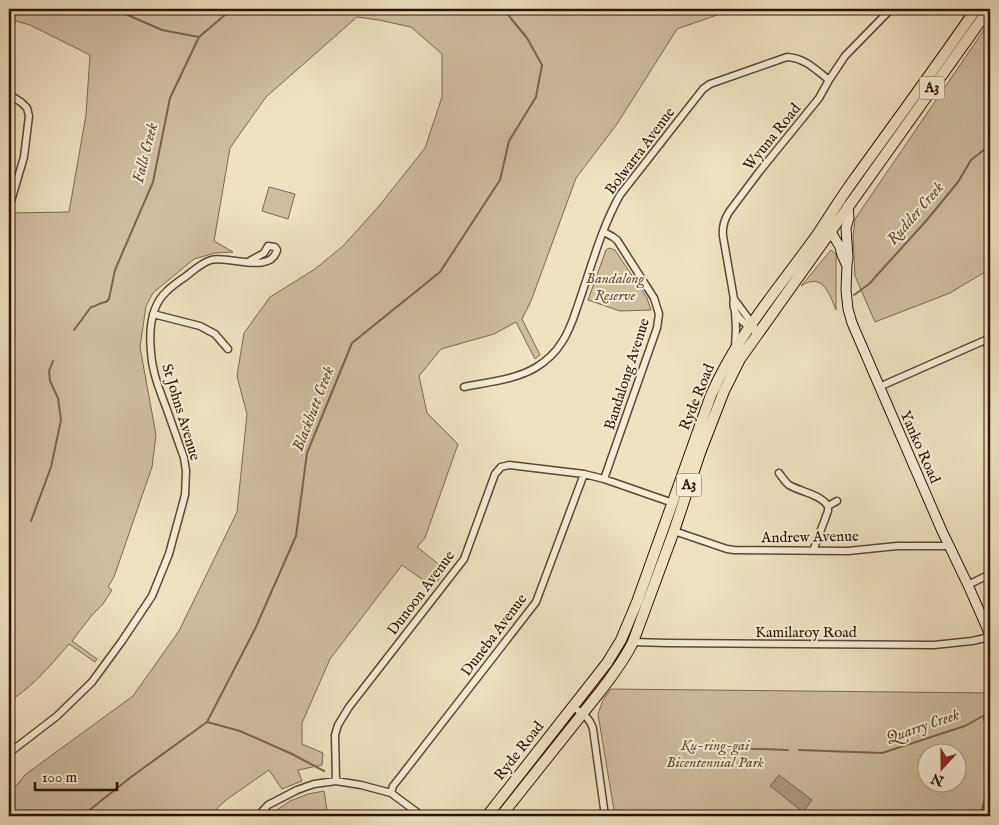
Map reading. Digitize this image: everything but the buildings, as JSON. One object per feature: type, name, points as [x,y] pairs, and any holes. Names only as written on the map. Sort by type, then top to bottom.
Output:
[{"type":"highway","name":"Ryde Road","points":[[830,228],[851,183],[976,9]]},
{"type":"highway","name":"Ryde Road","points":[[502,816],[618,668],[633,642],[724,391],[770,296],[848,206],[989,9]]},
{"type":"highway","name":"Ryde Road","points":[[487,816],[607,663],[621,640],[637,602],[711,395],[735,348],[753,328]]},
{"type":"main road","name":"Yanko Road","points":[[848,206],[846,290],[848,309],[855,332],[990,636]]},
{"type":"main road","points":[[830,228],[840,236],[848,248]]},
{"type":"main road","name":"Yanko Road","points":[[830,228],[847,264]]},
{"type":"street","name":"Wyuna Road","points":[[735,348],[734,299],[722,230],[726,218],[759,172],[819,98],[846,56],[891,9]]},
{"type":"street","name":"Bolwarra Avenue","points":[[464,387],[524,373],[535,368],[554,352],[562,342],[571,324],[604,232],[620,195],[703,89],[710,84],[787,57],[804,61],[829,80]]},
{"type":"street","points":[[9,94],[28,108],[29,116],[24,157],[9,208]]},
{"type":"street","name":"Bandalong Avenue","points":[[604,232],[617,240],[654,298],[659,321],[604,479]]},
{"type":"street","name":"St Johns Avenue","points":[[9,753],[57,716],[92,682],[152,596],[169,554],[185,495],[186,471],[184,458],[153,367],[150,336],[153,314],[157,304],[167,291],[204,263],[215,259],[248,262]]},
{"type":"street","name":"Wyuna Road","points":[[734,299],[753,328]]},
{"type":"street","points":[[735,312],[745,325],[753,328]]},
{"type":"street","points":[[153,314],[205,328],[219,338],[228,349]]},
{"type":"street","points":[[879,387],[988,339],[990,351]]},
{"type":"street","name":"Dunoon Avenue","points":[[336,781],[335,735],[338,725],[349,707],[464,559],[501,466],[509,464],[584,474],[673,503]]},
{"type":"street","points":[[779,473],[788,485],[820,498],[828,506],[828,511],[812,550]]},
{"type":"street","name":"Duneba Avenue","points":[[390,792],[400,776],[536,602],[584,474]]},
{"type":"street","points":[[828,506],[837,501]]},
{"type":"street","name":"Andrew Avenue","points":[[674,531],[728,549],[848,551],[897,546],[950,546]]},
{"type":"street","points":[[968,585],[990,574]]},
{"type":"street","name":"Kamilaroy Road","points":[[621,640],[667,644],[934,646],[972,641],[990,636]]},
{"type":"street","points":[[573,707],[590,722],[593,729],[605,816]]},
{"type":"street","points":[[258,816],[268,805],[297,790],[314,784],[336,781],[362,784],[390,792],[422,816]]},
{"type":"green space","points":[[9,9],[734,9],[677,29],[617,124],[576,178],[531,301],[522,319],[540,355],[535,359],[516,322],[494,334],[441,349],[419,376],[427,413],[458,444],[425,538],[417,547],[446,570],[433,587],[402,565],[330,659],[302,723],[302,744],[323,753],[322,765],[298,770],[302,781],[282,789],[269,770],[226,800],[209,816],[9,816],[9,794],[26,774],[133,696],[179,631],[237,512],[247,414],[237,376],[244,333],[270,297],[315,269],[343,246],[379,206],[425,148],[442,97],[442,54],[411,27],[357,17],[266,97],[230,148],[214,241],[233,252],[215,253],[194,259],[153,293],[146,306],[140,347],[156,435],[152,467],[114,577],[108,587],[112,590],[103,604],[72,641],[97,659],[95,662],[69,644],[37,680],[9,702],[9,213],[69,212],[86,115],[90,55],[30,25],[9,19]]},
{"type":"green space","points":[[990,21],[990,269],[950,293],[875,322],[855,276],[853,237],[855,219]]},
{"type":"green space","points":[[269,187],[295,194],[288,219],[262,211]]},
{"type":"green space","name":"Bandalong Reserve","points":[[609,248],[615,250],[647,298],[651,310],[620,311],[588,300],[606,250]]},
{"type":"green space","points":[[831,250],[836,254],[836,310],[828,291],[820,283],[815,281],[801,286]]},
{"type":"green space","name":"Ku-ring-gai Bicentennial Park","points":[[611,689],[990,693],[990,816],[615,816],[598,714],[603,700]]},
{"type":"green space","points":[[324,791],[328,816],[268,816],[290,801],[308,794]]},
{"type":"shaded area","points":[[779,775],[812,800],[803,812],[770,786]]},
{"type":"waterway","points":[[114,9],[162,30],[199,37]]},
{"type":"waterway","name":"Falls Creek","points":[[74,330],[91,307],[106,302],[109,299],[115,270],[153,182],[170,98],[199,37],[232,9]]},
{"type":"waterway","name":"Blackbutt Creek","points":[[82,816],[131,777],[207,722],[255,629],[296,536],[307,453],[352,343],[440,272],[500,180],[509,141],[536,97],[542,65],[527,38],[509,16],[509,9]]},
{"type":"waterway","name":"Rudder Creek","points":[[854,295],[869,284],[926,221],[958,182],[971,160],[990,145]]},
{"type":"waterway","name":"Falls Creek","points":[[31,521],[51,467],[61,420],[58,398],[50,381],[49,371],[53,361]]},
{"type":"waterway","name":"Quarry Creek","points":[[799,750],[882,753],[965,726],[990,712]]},
{"type":"waterway","points":[[983,716],[990,736]]},
{"type":"waterway","points":[[207,722],[240,731],[292,754],[324,771]]},
{"type":"waterway","name":"Quarry Creek","points":[[729,748],[788,750]]},
{"type":"waterway","points":[[980,816],[990,777]]}]
